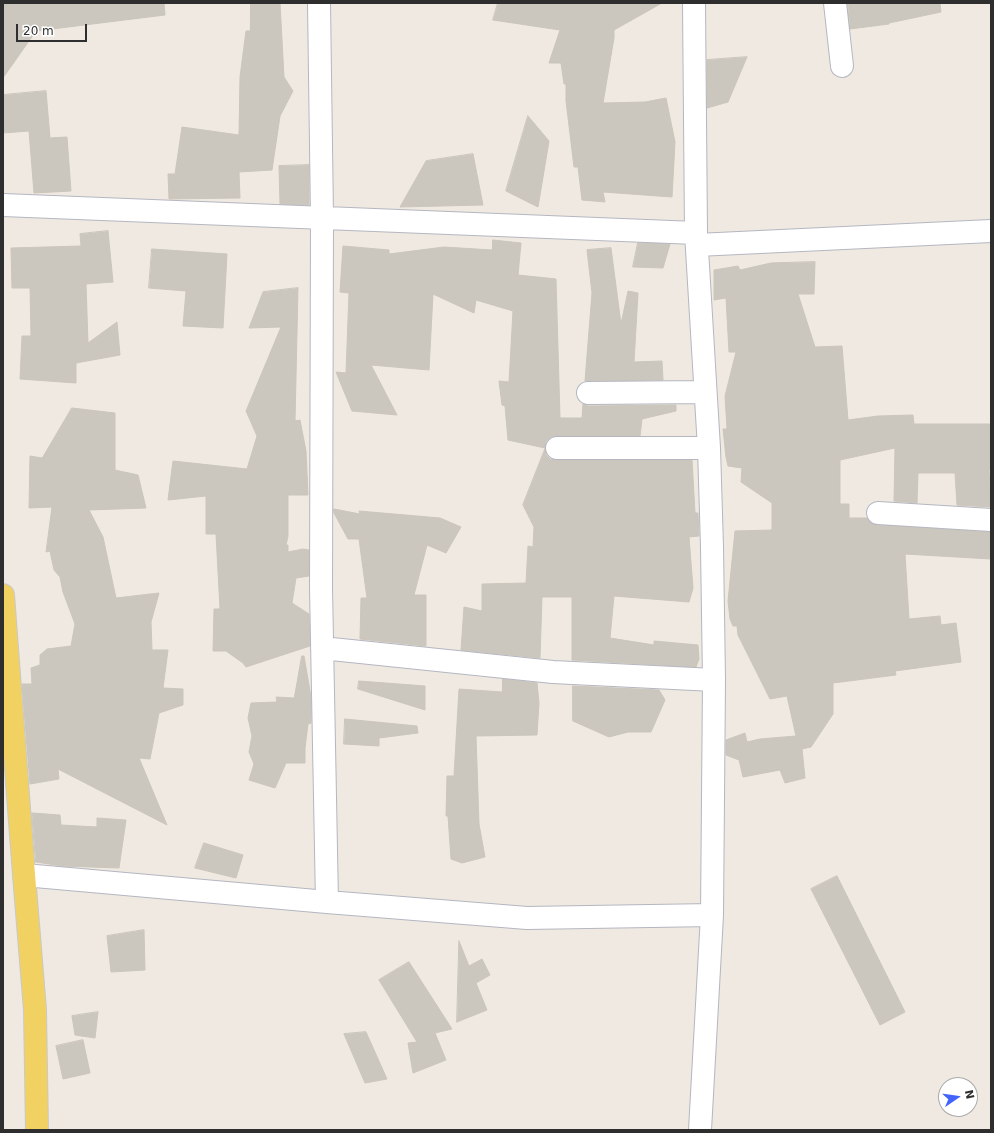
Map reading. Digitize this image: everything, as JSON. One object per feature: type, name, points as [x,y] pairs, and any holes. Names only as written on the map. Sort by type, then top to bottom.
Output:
[{"type":"main road","points":[[3,595],[35,1010],[37,1130]]},
{"type":"street","points":[[319,3],[322,217],[322,648],[327,902]]},
{"type":"street","points":[[694,3],[696,239],[709,448],[714,680],[712,915],[700,1130]]},
{"type":"street","points":[[835,3],[842,66]]},
{"type":"street","points":[[3,205],[322,217],[696,239],[991,231]]},
{"type":"street","points":[[588,393],[706,392]]},
{"type":"street","points":[[557,448],[709,448]]},
{"type":"street","points":[[878,513],[991,520]]},
{"type":"street","points":[[322,648],[553,672],[714,680]]},
{"type":"street","points":[[24,875],[527,918],[712,915]]},
{"type":"building","points":[[3,3],[164,3],[165,15],[36,31],[3,78]]},
{"type":"building","points":[[251,3],[280,3],[284,77],[293,91],[280,116],[272,170],[239,172],[240,198],[169,199],[168,174],[175,174],[182,127],[239,135],[240,77],[246,31],[250,31]]},
{"type":"building","points":[[498,3],[662,3],[614,30],[603,103],[645,102],[666,98],[675,142],[672,197],[603,192],[605,202],[582,200],[578,167],[574,167],[566,101],[566,84],[564,84],[561,63],[549,63],[560,30],[493,20]]},
{"type":"building","points":[[848,3],[940,3],[941,12],[889,24],[850,29]]},
{"type":"building","points":[[747,57],[728,102],[707,108],[707,60]]},
{"type":"building","points":[[46,91],[50,138],[67,137],[71,191],[34,193],[29,131],[3,133],[3,95]]},
{"type":"building","points":[[528,116],[549,141],[538,207],[506,191]]},
{"type":"building","points":[[473,154],[483,205],[400,207],[426,161]]},
{"type":"building","points":[[309,165],[309,205],[280,204],[279,166]]},
{"type":"building","points":[[108,231],[113,282],[86,284],[88,343],[117,322],[120,355],[76,363],[76,383],[20,379],[22,336],[31,336],[30,288],[12,288],[11,248],[81,246],[80,234]]},
{"type":"building","points":[[493,240],[521,243],[518,275],[556,279],[560,418],[582,418],[583,404],[588,406],[676,405],[676,411],[642,419],[640,436],[557,436],[551,437],[546,441],[545,448],[508,440],[505,406],[502,405],[499,381],[509,382],[513,311],[476,300],[474,313],[433,294],[429,370],[371,365],[397,415],[352,411],[336,372],[346,373],[349,293],[340,292],[343,246],[389,250],[389,254],[444,247],[492,250]]},
{"type":"building","points":[[638,243],[670,244],[663,268],[633,267]]},
{"type":"building","points":[[611,248],[621,324],[628,291],[638,293],[634,362],[662,361],[663,380],[585,381],[592,293],[587,250]]},
{"type":"building","points":[[152,249],[227,254],[223,328],[183,326],[186,291],[149,288]]},
{"type":"building","points":[[815,262],[814,294],[798,294],[815,347],[842,346],[848,420],[878,416],[913,415],[914,424],[991,424],[991,469],[989,469],[991,507],[957,505],[955,473],[918,473],[917,503],[894,501],[895,448],[840,460],[840,504],[849,504],[849,518],[867,518],[871,523],[877,525],[991,532],[991,559],[905,554],[909,619],[940,616],[941,625],[956,623],[961,662],[895,671],[896,675],[833,683],[833,714],[811,747],[802,749],[805,778],[785,783],[780,770],[743,777],[739,760],[726,755],[726,740],[745,733],[747,742],[760,739],[796,736],[787,696],[770,699],[738,635],[737,626],[733,626],[730,619],[728,601],[735,531],[772,530],[772,503],[741,482],[742,468],[728,466],[723,429],[727,429],[725,396],[736,352],[729,352],[726,298],[714,300],[714,270],[738,266],[740,270],[771,263]]},
{"type":"building","points":[[298,288],[295,421],[300,420],[306,451],[308,495],[288,495],[288,536],[286,545],[288,545],[288,552],[303,549],[309,550],[309,576],[296,578],[292,603],[309,614],[310,646],[246,667],[243,663],[226,651],[213,651],[214,609],[220,609],[216,534],[206,534],[206,496],[168,500],[173,461],[247,469],[257,436],[246,411],[281,327],[249,328],[263,292]]},
{"type":"building","points":[[72,408],[115,413],[115,470],[138,475],[146,508],[89,510],[103,537],[116,598],[159,593],[151,622],[152,650],[168,650],[163,688],[183,689],[183,705],[159,713],[150,759],[139,758],[167,825],[58,769],[59,779],[30,784],[22,684],[32,684],[31,668],[40,665],[40,655],[47,649],[71,646],[75,624],[63,592],[60,577],[54,570],[50,551],[46,552],[52,507],[29,508],[30,456],[42,458]]},
{"type":"building","points":[[545,449],[546,455],[550,459],[557,460],[692,460],[695,513],[698,513],[699,536],[689,537],[693,588],[689,602],[614,596],[610,638],[654,645],[654,641],[698,645],[699,659],[696,667],[572,660],[572,597],[542,597],[540,658],[461,650],[464,607],[482,611],[482,584],[526,583],[528,546],[533,547],[534,527],[523,505]]},
{"type":"building","points":[[334,509],[360,514],[359,511],[440,518],[461,527],[446,553],[427,545],[414,595],[426,595],[426,646],[360,639],[361,598],[367,598],[359,539],[348,539],[334,513]]},
{"type":"building","points":[[302,656],[304,656],[311,697],[311,723],[308,724],[305,763],[286,763],[275,788],[249,780],[254,764],[249,752],[252,736],[248,718],[251,703],[277,702],[276,697],[294,698]]},
{"type":"building","points":[[503,679],[537,683],[539,703],[537,735],[476,736],[479,824],[485,857],[462,863],[451,859],[448,816],[446,816],[447,776],[454,776],[459,689],[502,692]]},
{"type":"building","points":[[359,681],[425,686],[425,710],[358,689]]},
{"type":"building","points":[[573,686],[659,690],[665,700],[651,732],[628,732],[609,737],[573,721]]},
{"type":"building","points":[[345,719],[417,726],[418,733],[379,738],[379,746],[344,744]]},
{"type":"building","points":[[32,813],[60,815],[61,825],[97,827],[97,818],[126,820],[119,868],[62,866],[36,862]]},
{"type":"building","points":[[204,843],[243,855],[236,878],[195,868]]},
{"type":"building","points":[[837,876],[905,1012],[880,1025],[811,889]]},
{"type":"building","points":[[144,930],[145,970],[111,972],[107,936]]},
{"type":"building","points":[[459,941],[469,966],[482,959],[490,975],[476,983],[487,1010],[457,1022]]},
{"type":"building","points":[[409,962],[452,1029],[435,1033],[446,1060],[413,1073],[408,1043],[417,1042],[379,980]]},
{"type":"building","points":[[98,1012],[95,1038],[75,1035],[72,1016]]},
{"type":"building","points":[[366,1032],[387,1079],[365,1083],[344,1034]]},
{"type":"building","points":[[83,1040],[90,1073],[63,1079],[56,1046]]}]
